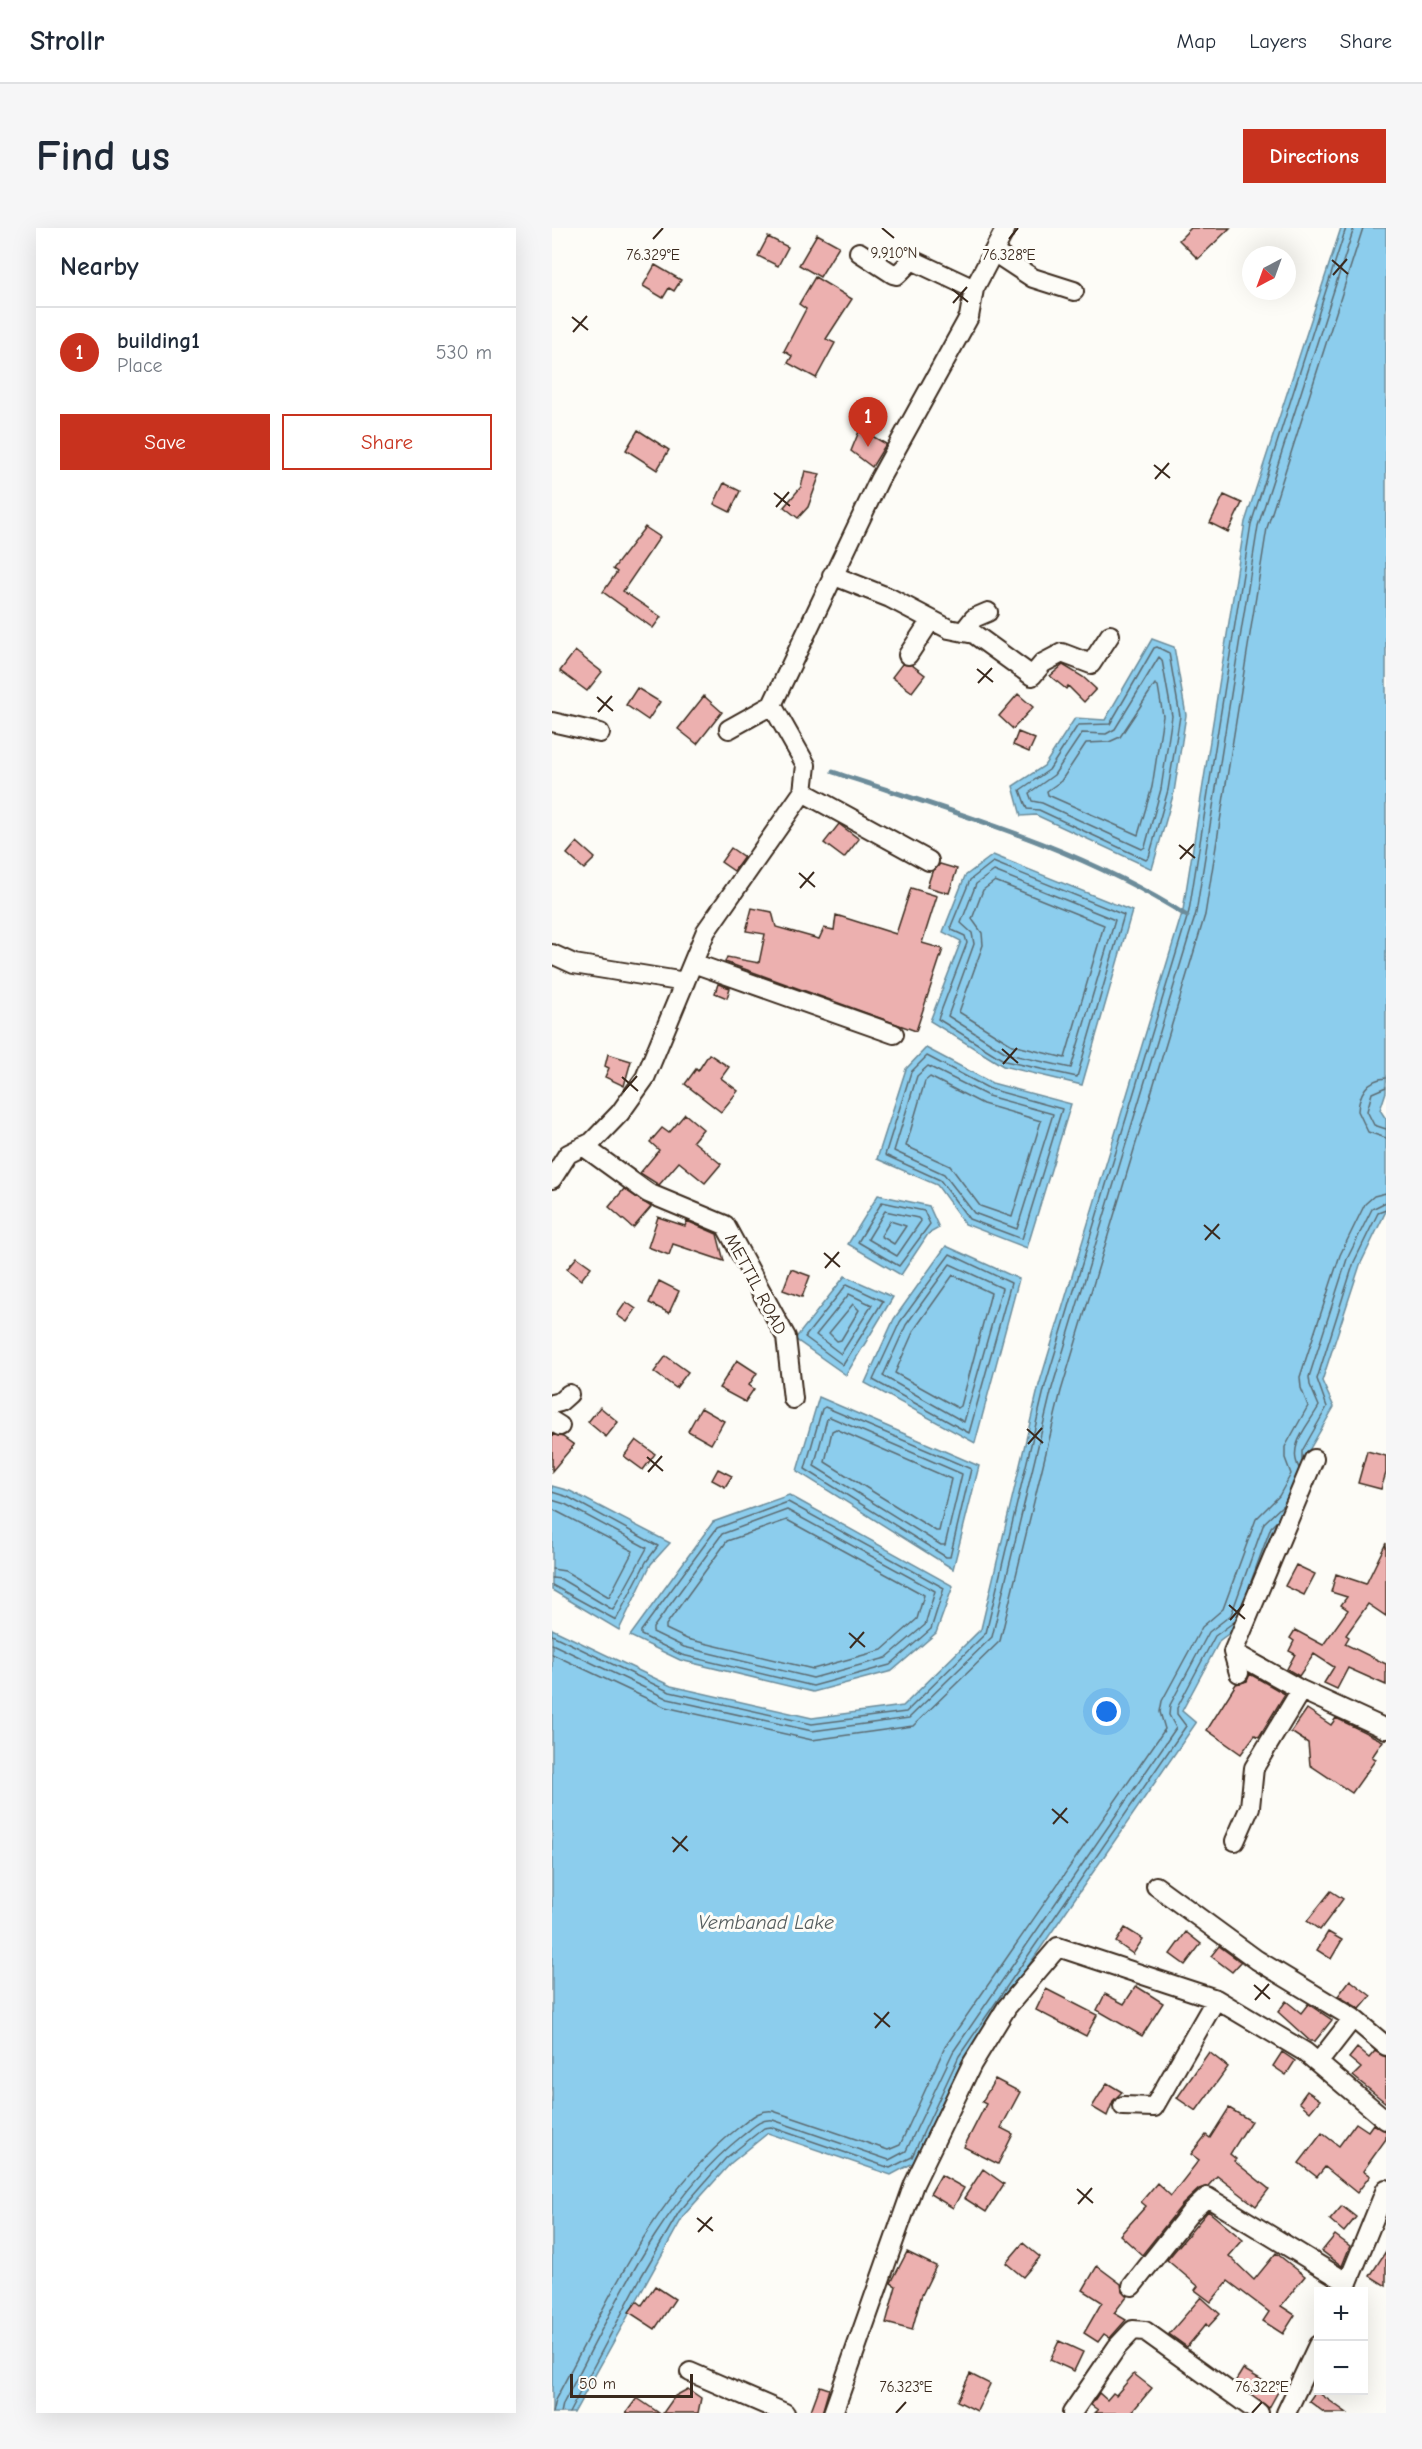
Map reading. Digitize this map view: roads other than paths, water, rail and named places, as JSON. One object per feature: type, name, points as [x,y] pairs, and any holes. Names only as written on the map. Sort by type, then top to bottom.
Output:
[{"type":"street","points":[[729,729],[772,705],[879,480],[969,317],[974,289],[995,253],[1006,228]]},
{"type":"street","points":[[859,252],[893,274],[897,275],[912,260],[974,289]]},
{"type":"street","points":[[995,253],[1033,278],[1074,291]]},
{"type":"street","points":[[832,575],[890,598],[931,620],[974,634],[1032,676],[1043,663],[1062,653],[1091,664],[1110,635]]},
{"type":"street","points":[[963,632],[974,618],[988,612]]},
{"type":"street","points":[[908,655],[931,620]]},
{"type":"street","points":[[552,1179],[568,1152],[592,1143],[620,1113],[645,1078],[706,932],[803,792],[806,765],[772,705]]},
{"type":"street","points":[[552,722],[600,733]]},
{"type":"street","points":[[803,792],[929,861]]},
{"type":"street","points":[[552,954],[574,964],[685,982]]},
{"type":"street","points":[[693,963],[894,1034]]},
{"type":"street","name":"METTIL ROAD","points":[[568,1152],[648,1193],[725,1226],[786,1337],[793,1400]]},
{"type":"street","points":[[552,1404],[560,1402],[569,1394]]},
{"type":"street","points":[[1239,1673],[1233,1652],[1314,1459]]},
{"type":"street","points":[[1233,1652],[1301,1690],[1386,1729]]},
{"type":"street","points":[[1236,1841],[1250,1807],[1254,1768],[1301,1690]]},
{"type":"street","points":[[1156,1886],[1257,1960],[1353,2018],[1386,2046]]},
{"type":"street","points":[[833,2413],[914,2184],[972,2064],[1007,2007],[1058,1947],[1216,1999],[1318,2063],[1386,2120]]},
{"type":"street","points":[[1123,2106],[1154,2107],[1216,1999]]},
{"type":"street","points":[[1318,2063],[1353,2018]]},
{"type":"street","points":[[1132,2286],[1190,2212],[1207,2197],[1346,2287],[1386,2189]]},
{"type":"street","points":[[1072,2413],[1117,2347],[1133,2330],[1145,2331],[1259,2413]]},
{"type":"street","points":[[1286,2413],[1314,2354]]},
{"type":"street","points":[[690,2372],[785,2413]]},
{"type":"street","points":[[736,2413],[748,2398]]},
{"type":"water","name":"Vembanad Lake","points":[[1341,228],[1386,228],[1386,1092],[1380,1110],[1386,1119],[1386,1211],[1360,1265],[1322,1381],[1334,1407],[1307,1454],[1317,1473],[1242,1624],[1220,1640],[1182,1711],[1196,1723],[964,2059],[917,2161],[891,2175],[768,2133],[731,2163],[684,2215],[574,2413],[552,2413],[552,1629],[671,1686],[812,1718],[903,1706],[981,1629],[1039,1385],[1183,910],[1245,522]]},
{"type":"water","points":[[1152,639],[1174,647],[1186,715],[1174,792],[1152,869],[1036,815],[1021,816],[1013,786],[1044,766],[1075,718],[1105,720]]},
{"type":"water","points":[[993,855],[1132,911],[1082,1085],[1003,1066],[930,1021],[961,941],[943,932],[965,876]]},
{"type":"water","points":[[926,1048],[992,1083],[1071,1104],[1027,1248],[965,1224],[937,1185],[877,1159],[906,1069]]},
{"type":"water","points":[[878,1195],[929,1206],[939,1228],[928,1234],[901,1275],[848,1244]]},
{"type":"water","points":[[946,1246],[1019,1279],[975,1443],[865,1383],[894,1319]]},
{"type":"water","points":[[845,1276],[893,1297],[846,1375],[795,1339]]},
{"type":"water","points":[[819,1397],[979,1466],[953,1569],[797,1471]]},
{"type":"water","points":[[552,1486],[570,1491],[670,1543],[651,1564],[619,1630],[552,1590]]},
{"type":"water","points":[[789,1495],[953,1586],[936,1633],[892,1671],[813,1692],[680,1660],[630,1636],[713,1522]]},
{"type":"waterway","points":[[833,772],[970,817],[1060,851],[1146,892],[1187,916]]},
{"type":"place","name":"building1","points":[[868,447]]}]
